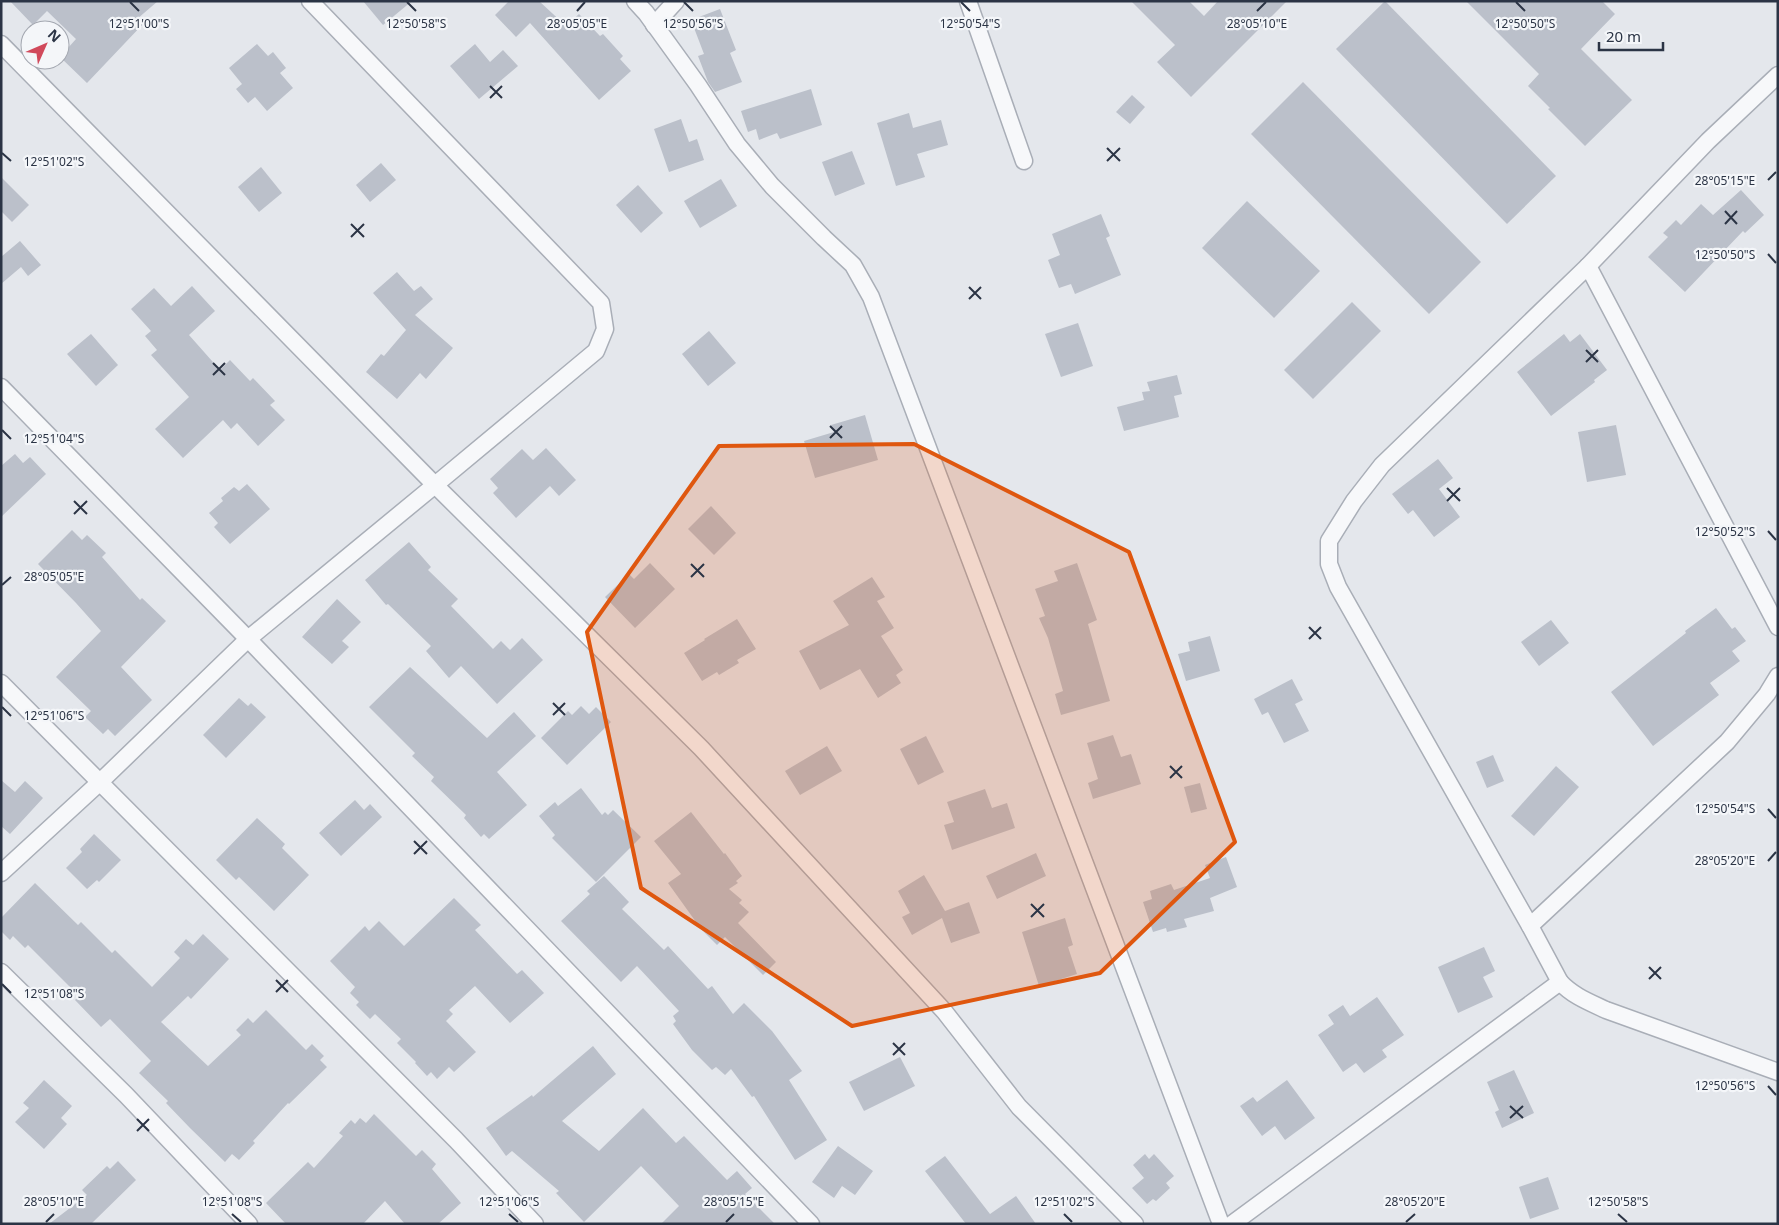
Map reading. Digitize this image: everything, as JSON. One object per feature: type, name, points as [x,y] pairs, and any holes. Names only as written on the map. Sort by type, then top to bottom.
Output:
[{"type":"street","points":[[1,873],[99,783],[248,639],[596,351],[605,329],[601,303],[310,1]]},
{"type":"street","points":[[635,1],[738,144],[772,186],[854,265],[871,297],[1221,1224]]},
{"type":"street","points":[[654,25],[676,1]]},
{"type":"street","points":[[968,1],[1024,161]]},
{"type":"street","points":[[1,44],[435,485],[701,748],[944,1011],[1019,1107],[1135,1224]]},
{"type":"street","points":[[1778,75],[1708,141],[1588,266],[1382,464],[1354,501],[1329,541],[1329,564],[1338,587],[1560,982],[1577,996],[1606,1010],[1778,1072]]},
{"type":"street","points":[[1588,266],[1778,627]]},
{"type":"street","points":[[1,387],[248,639],[811,1224]]},
{"type":"street","points":[[1530,926],[1727,742],[1767,694],[1778,676]]},
{"type":"street","points":[[1,683],[456,1140],[535,1224]]},
{"type":"street","points":[[1,972],[126,1095],[249,1224]]},
{"type":"street","points":[[1232,1224],[1560,982]]},
{"type":"highlighted area","points":[[914,444],[1129,552],[1235,842],[1100,973],[852,1026],[641,888],[587,632],[719,446]]},
{"type":"building","points":[[10,1],[158,1],[137,19],[143,24],[87,83],[70,67],[70,46],[76,39],[70,33],[70,20],[56,20],[47,11],[38,20],[28,20]]},
{"type":"building","points":[[363,1],[412,1],[383,25]]},
{"type":"building","points":[[509,1],[539,1],[566,26],[579,14],[600,36],[603,34],[623,56],[620,59],[631,71],[599,100],[530,23],[516,37],[495,15]]},
{"type":"building","points":[[1131,1],[1189,1],[1204,16],[1218,1],[1287,1],[1191,97],[1157,62],[1175,45]]},
{"type":"building","points":[[1385,1],[1556,176],[1507,224],[1336,49]]},
{"type":"building","points":[[1466,1],[1602,1],[1615,14],[1581,49],[1632,100],[1585,146],[1528,86],[1539,74]]},
{"type":"building","points":[[720,9],[736,50],[730,53],[742,82],[715,92],[708,82],[698,56],[704,54],[691,20]]},
{"type":"building","points":[[257,44],[268,56],[273,52],[286,68],[280,73],[293,88],[267,111],[255,97],[248,103],[236,89],[242,84],[229,68]]},
{"type":"building","points":[[475,44],[490,62],[503,50],[518,66],[479,99],[450,66]]},
{"type":"building","points":[[1303,82],[1481,262],[1429,314],[1251,134]]},
{"type":"building","points":[[811,89],[822,125],[780,139],[777,133],[759,140],[756,129],[748,132],[741,111]]},
{"type":"building","points":[[1132,95],[1145,107],[1130,124],[1116,112]]},
{"type":"building","points":[[909,113],[913,128],[941,120],[948,145],[917,154],[925,177],[896,186],[877,123]]},
{"type":"building","points":[[681,119],[689,142],[697,139],[704,160],[669,172],[654,129]]},
{"type":"building","points":[[852,151],[865,184],[835,196],[822,162]]},
{"type":"building","points":[[381,163],[396,180],[370,202],[356,185]]},
{"type":"building","points":[[261,167],[282,193],[259,212],[238,187]]},
{"type":"building","points":[[1,177],[29,205],[12,222],[1,211]]},
{"type":"building","points":[[721,179],[737,206],[700,228],[684,201]]},
{"type":"building","points":[[638,185],[663,213],[641,233],[616,205]]},
{"type":"building","points":[[1741,190],[1764,215],[1745,233],[1743,231],[1685,292],[1648,257],[1668,237],[1663,233],[1676,220],[1681,225],[1701,204],[1713,215]]},
{"type":"building","points":[[1247,201],[1320,271],[1274,318],[1202,248]]},
{"type":"building","points":[[1101,214],[1110,236],[1106,238],[1121,275],[1075,294],[1071,284],[1059,288],[1048,260],[1060,255],[1052,234]]},
{"type":"building","points":[[20,241],[41,265],[28,276],[21,267],[1,284],[1,257]]},
{"type":"building","points":[[397,272],[414,291],[421,286],[433,299],[415,315],[453,348],[426,379],[420,373],[397,399],[366,372],[381,354],[384,356],[406,330],[373,293]]},
{"type":"building","points":[[192,286],[215,311],[189,335],[220,370],[230,360],[250,381],[253,378],[275,401],[270,405],[285,420],[258,446],[237,423],[231,429],[223,420],[183,458],[155,429],[189,397],[151,355],[157,350],[145,336],[151,331],[131,309],[154,288],[171,306]]},
{"type":"building","points":[[1352,302],[1381,331],[1313,399],[1284,370]]},
{"type":"building","points":[[1078,323],[1093,366],[1061,377],[1045,334]]},
{"type":"building","points":[[709,331],[736,363],[708,386],[682,354]]},
{"type":"building","points":[[91,334],[118,365],[96,386],[67,354]]},
{"type":"building","points":[[1564,334],[1570,342],[1580,334],[1607,370],[1594,380],[1595,382],[1551,416],[1517,372]]},
{"type":"building","points":[[1177,375],[1182,394],[1174,396],[1179,417],[1124,431],[1117,407],[1144,400],[1142,392],[1150,391],[1147,382]]},
{"type":"building","points":[[865,415],[878,460],[815,478],[804,441],[834,432],[831,425]]},
{"type":"building","points":[[1616,425],[1626,475],[1587,482],[1578,432]]},
{"type":"building","points":[[546,448],[576,480],[559,496],[550,486],[516,518],[493,493],[498,488],[490,479],[522,449],[533,460]]},
{"type":"building","points":[[15,454],[23,463],[30,457],[46,474],[1,517],[1,466]]},
{"type":"building","points":[[1438,459],[1453,478],[1439,489],[1460,517],[1434,537],[1413,510],[1408,514],[1392,494]]},
{"type":"building","points":[[247,484],[270,509],[230,544],[214,527],[218,523],[209,513],[223,501],[221,498],[234,487],[239,491]]},
{"type":"building","points":[[711,506],[736,533],[714,555],[688,529]]},
{"type":"building","points":[[72,530],[82,540],[87,535],[106,553],[102,557],[140,600],[142,598],[166,621],[121,667],[152,700],[115,736],[108,729],[103,734],[85,717],[91,711],[56,677],[101,631],[38,564]]},
{"type":"building","points":[[409,542],[431,567],[428,570],[458,599],[451,606],[493,649],[501,641],[510,650],[522,638],[543,660],[497,704],[461,666],[449,678],[426,651],[431,646],[388,604],[386,605],[365,580]]},
{"type":"building","points":[[650,563],[675,589],[635,628],[605,597],[629,574],[634,579]]},
{"type":"building","points":[[1077,563],[1097,620],[1088,624],[1110,701],[1061,715],[1055,694],[1063,691],[1048,638],[1039,618],[1045,616],[1035,589],[1058,581],[1054,571]]},
{"type":"building","points":[[872,577],[885,597],[877,601],[894,628],[881,636],[903,670],[896,675],[901,683],[878,698],[860,669],[820,690],[799,651],[849,625],[833,601]]},
{"type":"building","points":[[337,599],[361,622],[342,641],[349,647],[332,664],[302,637]]},
{"type":"building","points":[[1716,608],[1732,629],[1735,627],[1746,641],[1732,651],[1740,661],[1710,683],[1719,695],[1653,746],[1611,692]]},
{"type":"building","points":[[737,619],[756,649],[737,660],[739,663],[719,675],[717,672],[702,681],[684,653]]},
{"type":"building","points":[[1551,620],[1569,643],[1539,666],[1521,642]]},
{"type":"building","points":[[1210,636],[1220,671],[1186,681],[1178,654],[1190,651],[1188,642]]},
{"type":"building","points":[[410,667],[487,738],[514,712],[536,736],[497,772],[527,805],[489,839],[484,834],[481,837],[464,818],[466,815],[431,781],[434,777],[412,756],[415,753],[369,707]]},
{"type":"building","points":[[1292,679],[1303,700],[1295,704],[1309,731],[1284,743],[1268,712],[1262,715],[1254,699]]},
{"type":"building","points":[[239,698],[248,706],[251,703],[266,717],[226,758],[203,735]]},
{"type":"building","points":[[581,706],[589,714],[596,707],[611,722],[567,765],[541,738],[568,711],[572,715]]},
{"type":"building","points":[[1113,735],[1121,757],[1131,754],[1141,784],[1093,799],[1088,783],[1098,779],[1087,743]]},
{"type":"building","points":[[926,736],[944,772],[918,785],[900,749]]},
{"type":"building","points":[[827,746],[842,771],[800,795],[785,771]]},
{"type":"building","points":[[1493,755],[1504,781],[1487,788],[1476,762]]},
{"type":"building","points":[[1556,766],[1579,787],[1534,836],[1511,816]]},
{"type":"building","points":[[1,780],[15,792],[25,781],[43,798],[10,834],[1,826]]},
{"type":"building","points":[[1200,783],[1207,809],[1191,813],[1184,787]]},
{"type":"building","points":[[581,788],[602,815],[605,812],[608,815],[613,810],[641,837],[596,882],[552,838],[555,835],[539,816],[555,802],[558,806]]},
{"type":"building","points":[[985,789],[992,808],[1007,803],[1015,828],[952,850],[944,825],[954,822],[947,802]]},
{"type":"building","points":[[355,800],[364,810],[370,804],[382,817],[341,856],[319,833]]},
{"type":"building","points":[[691,812],[742,876],[736,881],[738,883],[729,889],[742,900],[739,903],[749,912],[738,923],[776,962],[763,975],[725,937],[717,945],[701,929],[668,883],[681,874],[654,841]]},
{"type":"building","points":[[257,818],[285,844],[282,848],[309,875],[274,911],[239,877],[236,880],[216,860]]},
{"type":"building","points":[[94,834],[121,860],[99,882],[97,880],[87,889],[66,868],[82,852],[80,849]]},
{"type":"building","points":[[1036,853],[1046,876],[997,899],[986,876]]},
{"type":"building","points":[[1226,857],[1237,887],[1210,898],[1214,911],[1184,919],[1187,927],[1167,932],[1166,928],[1153,932],[1143,902],[1152,899],[1150,891],[1171,884],[1174,890],[1210,878],[1205,865]]},
{"type":"building","points":[[924,875],[945,911],[969,902],[980,933],[951,943],[942,918],[912,935],[902,917],[910,913],[898,891]]},
{"type":"building","points":[[604,876],[629,902],[622,909],[664,950],[668,946],[708,989],[712,986],[733,1014],[744,1003],[772,1031],[802,1071],[789,1080],[827,1140],[795,1160],[754,1096],[752,1097],[731,1069],[725,1075],[716,1067],[712,1070],[692,1050],[673,1024],[676,1021],[673,1016],[679,1011],[637,966],[621,982],[561,921],[590,894],[587,891]]},
{"type":"building","points":[[35,883],[78,925],[81,922],[112,953],[115,950],[152,987],[180,958],[174,952],[186,939],[193,945],[203,934],[229,959],[191,999],[188,996],[161,1022],[208,1066],[241,1035],[236,1030],[248,1018],[253,1023],[266,1010],[306,1050],[312,1044],[324,1056],[320,1060],[327,1067],[288,1103],[253,1141],[255,1143],[239,1160],[232,1154],[225,1162],[190,1128],[166,1103],[168,1101],[139,1073],[151,1061],[110,1019],[101,1027],[75,1000],[79,996],[28,945],[25,948],[13,936],[10,940],[1,931],[1,918]]},
{"type":"building","points":[[454,898],[481,925],[475,930],[517,974],[522,970],[544,993],[510,1023],[475,986],[449,1010],[453,1014],[446,1021],[476,1052],[454,1072],[449,1067],[437,1079],[431,1072],[427,1076],[397,1043],[401,1039],[375,1014],[370,1019],[356,1005],[359,1002],[350,993],[355,987],[330,961],[365,926],[369,931],[379,921],[404,946]]},
{"type":"building","points":[[1065,918],[1073,945],[1068,947],[1077,974],[1039,986],[1022,932]]},
{"type":"building","points":[[1484,947],[1495,971],[1483,977],[1493,997],[1458,1013],[1438,967]]},
{"type":"building","points":[[1377,997],[1404,1035],[1382,1050],[1387,1057],[1364,1073],[1356,1063],[1343,1072],[1318,1035],[1334,1024],[1328,1015],[1343,1005],[1350,1016]]},
{"type":"building","points":[[593,1046],[616,1074],[562,1121],[599,1151],[643,1108],[676,1143],[684,1136],[727,1180],[737,1171],[752,1188],[745,1194],[775,1224],[661,1224],[679,1206],[641,1166],[584,1222],[556,1193],[559,1191],[512,1151],[506,1156],[486,1128],[532,1095],[533,1097]]},
{"type":"building","points":[[900,1057],[915,1086],[864,1111],[849,1082]]},
{"type":"building","points":[[1514,1070],[1534,1113],[1502,1128],[1495,1112],[1499,1110],[1487,1082]]},
{"type":"building","points":[[44,1080],[72,1106],[61,1118],[67,1124],[44,1149],[15,1122],[29,1108],[23,1103]]},
{"type":"building","points":[[1287,1080],[1315,1118],[1285,1140],[1275,1126],[1262,1136],[1240,1106],[1253,1097],[1257,1102]]},
{"type":"building","points":[[374,1114],[416,1156],[422,1150],[436,1164],[432,1169],[461,1203],[438,1224],[405,1224],[385,1201],[363,1224],[286,1224],[266,1203],[308,1162],[314,1168],[343,1136],[339,1133],[351,1120],[355,1124],[360,1118],[366,1123]]},
{"type":"building","points":[[838,1146],[873,1171],[855,1195],[842,1186],[834,1198],[812,1182]]},
{"type":"building","points":[[1145,1154],[1149,1159],[1154,1154],[1174,1176],[1166,1183],[1170,1188],[1156,1201],[1153,1199],[1147,1204],[1132,1188],[1144,1178],[1133,1165]]},
{"type":"building","points":[[945,1156],[990,1214],[1016,1196],[1036,1224],[966,1224],[925,1171]]},
{"type":"building","points":[[118,1161],[136,1180],[91,1224],[49,1224],[87,1195],[82,1190],[107,1166],[110,1169]]},
{"type":"building","points":[[1548,1177],[1559,1209],[1530,1219],[1519,1187]]}]
